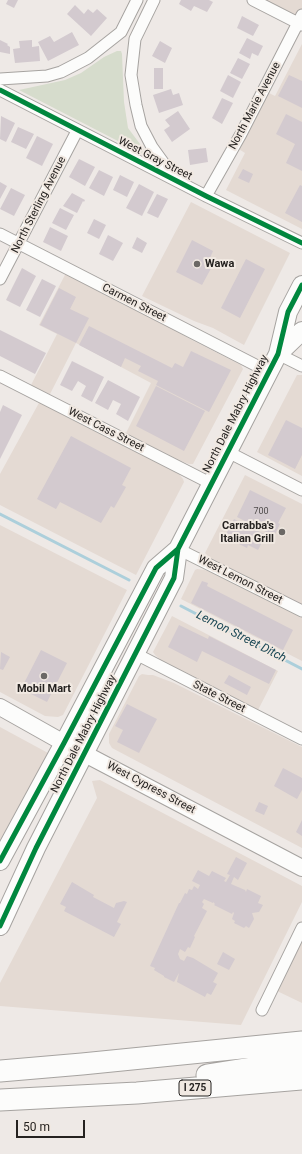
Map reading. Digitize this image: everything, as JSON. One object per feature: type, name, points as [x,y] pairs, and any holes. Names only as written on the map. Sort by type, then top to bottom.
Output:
[{"type":"highway","points":[[0,1071],[97,1063],[302,1042]]},
{"type":"highway","points":[[0,1060],[22,1069]]},
{"type":"highway","points":[[88,1096],[170,1080],[302,1060]]},
{"type":"highway","name":"I 275","points":[[0,1100],[88,1096],[302,1079]]},
{"type":"main road","name":"North Dale Mabry Highway","points":[[0,926],[36,848],[86,754],[174,578],[178,549],[278,354],[288,312],[302,285]]},
{"type":"main road","name":"North Dale Mabry Highway","points":[[278,354],[302,331]]},
{"type":"main road","name":"North Dale Mabry Highway","points":[[0,861],[156,568],[178,549]]},
{"type":"street","points":[[0,79],[47,76],[61,72],[88,58],[121,32],[137,0]]},
{"type":"street","points":[[154,0],[135,40],[131,75],[141,126],[152,147],[165,166],[181,183]]},
{"type":"street","points":[[253,0],[301,21]]},
{"type":"street","name":"North Marie Avenue","points":[[206,196],[301,21]]},
{"type":"street","points":[[121,32],[135,40]]},
{"type":"street","name":"West Gray Street","points":[[0,90],[77,131],[302,243]]},
{"type":"street","name":"North Sterling Avenue","points":[[0,278],[77,131]]},
{"type":"street","name":"Carmen Street","points":[[0,234],[269,372]]},
{"type":"street","points":[[278,354],[302,366]]},
{"type":"street","name":"West Cass Street","points":[[0,376],[212,484]]},
{"type":"street","points":[[228,452],[302,490]]},
{"type":"street","name":"West Lemon Street","points":[[178,549],[302,611]]},
{"type":"street","name":"State Street","points":[[136,654],[302,740]]},
{"type":"street","name":"West Cypress Street","points":[[0,707],[64,743],[302,868]]},
{"type":"street","points":[[262,1010],[302,928]]},
{"type":"shaded area","points":[[263,0],[302,0],[302,20]]},
{"type":"shaded area","points":[[302,44],[302,229],[226,190],[245,153],[237,148],[267,92],[275,96]]},
{"type":"shaded area","points":[[191,202],[290,253],[244,345],[213,328],[194,321],[142,296]]},
{"type":"shaded area","points":[[66,273],[124,301],[192,340],[241,365],[243,369],[193,464],[169,457],[125,435],[151,383],[76,343],[49,396],[30,387],[57,334],[39,325]]},
{"type":"shaded area","points":[[297,375],[302,375],[302,476],[257,452]]},
{"type":"shaded area","points":[[40,401],[169,468],[179,474],[183,479],[184,482],[136,575],[0,505],[0,474]]},
{"type":"shaded area","points":[[245,475],[302,504],[302,608],[215,563],[205,553]]},
{"type":"shaded area","points":[[0,525],[127,590],[63,715],[58,717],[45,716],[0,692]]},
{"type":"shaded area","points":[[195,570],[205,570],[221,576],[302,617],[302,661],[181,599]]},
{"type":"shaded area","points":[[172,616],[278,671],[257,712],[162,661],[155,655],[153,652]]},
{"type":"shaded area","points":[[142,674],[153,675],[174,683],[302,747],[302,848],[112,748],[109,743],[109,734],[139,676]]},
{"type":"shaded area","points":[[0,727],[48,753],[0,842]]},
{"type":"shaded area","points":[[100,780],[302,886],[302,902],[241,1025],[0,1006],[0,983],[97,798],[92,781]]},
{"type":"shaded area","points":[[302,939],[302,1003],[275,990]]},
{"type":"green space","points":[[117,51],[121,51],[122,54],[124,102],[128,128],[146,152],[145,155],[19,90],[65,80],[81,73],[104,57]]},
{"type":"building","points":[[8,0],[18,0],[14,8],[6,4]]},
{"type":"building","points":[[181,0],[209,0],[213,2],[207,12],[194,6],[191,11],[179,4]]},
{"type":"building","points":[[75,5],[84,14],[88,9],[93,13],[97,9],[107,18],[91,36],[67,14]]},
{"type":"building","points":[[242,16],[259,25],[253,36],[237,28]]},
{"type":"building","points":[[72,32],[79,45],[48,61],[38,42],[50,36],[54,42]]},
{"type":"building","points":[[247,38],[263,46],[258,56],[252,53],[250,59],[239,53]]},
{"type":"building","points":[[0,40],[8,44],[7,45],[10,47],[10,54],[0,52]]},
{"type":"building","points":[[32,40],[32,47],[39,46],[40,61],[15,63],[13,49],[20,48],[19,41]]},
{"type":"building","points":[[160,41],[172,48],[165,63],[152,56]]},
{"type":"building","points":[[238,58],[250,64],[242,79],[230,73]]},
{"type":"building","points":[[154,68],[163,68],[163,89],[154,89]]},
{"type":"building","points":[[228,75],[241,82],[233,98],[220,91]]},
{"type":"building","points":[[289,75],[302,81],[302,108],[278,96]]},
{"type":"building","points":[[171,89],[173,95],[179,93],[183,105],[159,113],[153,95]]},
{"type":"building","points":[[222,98],[233,103],[222,124],[212,118]]},
{"type":"building","points":[[178,111],[190,129],[172,142],[164,130],[170,126],[165,120]]},
{"type":"building","points":[[286,114],[302,122],[302,171],[286,163],[295,144],[276,134]]},
{"type":"building","points":[[1,116],[15,123],[6,142],[0,139]]},
{"type":"building","points":[[18,127],[34,134],[26,149],[11,142]]},
{"type":"building","points":[[37,136],[53,144],[42,166],[26,158]]},
{"type":"building","points":[[206,148],[208,162],[190,165],[188,150]]},
{"type":"building","points":[[79,159],[95,167],[85,186],[69,177]]},
{"type":"building","points":[[243,169],[253,174],[249,183],[238,178]]},
{"type":"building","points":[[99,170],[113,177],[104,196],[89,188]]},
{"type":"building","points":[[120,175],[134,182],[127,197],[113,190]]},
{"type":"building","points":[[0,182],[7,186],[0,199]]},
{"type":"building","points":[[139,184],[154,192],[142,216],[126,208]]},
{"type":"building","points":[[300,185],[302,186],[302,222],[285,213]]},
{"type":"building","points":[[11,188],[25,195],[14,216],[0,209]]},
{"type":"building","points":[[72,193],[85,200],[77,213],[63,206]]},
{"type":"building","points":[[157,194],[168,199],[158,218],[147,213]]},
{"type":"building","points":[[60,208],[74,215],[66,230],[52,223]]},
{"type":"building","points":[[94,219],[106,225],[99,239],[87,233]]},
{"type":"building","points":[[50,227],[68,236],[61,251],[43,242]]},
{"type":"building","points":[[108,235],[123,243],[113,261],[99,254]]},
{"type":"building","points":[[137,237],[147,243],[142,253],[132,248]]},
{"type":"building","name":"Wawa","points":[[192,240],[213,251],[210,258],[215,261],[202,285],[176,272]]},
{"type":"building","name":"Wawa","points":[[246,259],[265,269],[240,318],[221,308]]},
{"type":"building","points":[[22,268],[36,276],[20,307],[6,300]]},
{"type":"building","points":[[42,279],[56,286],[40,317],[26,310]]},
{"type":"building","points":[[59,288],[76,297],[70,309],[89,318],[76,343],[40,325]]},
{"type":"building","points":[[89,326],[172,368],[175,363],[183,367],[191,351],[231,370],[209,412],[156,385],[158,381],[138,371],[141,366],[125,358],[121,367],[79,345]]},
{"type":"building","points":[[0,330],[46,353],[35,374],[0,356]]},
{"type":"building","points":[[72,361],[104,377],[92,402],[81,396],[86,386],[78,381],[72,391],[60,385]]},
{"type":"building","points":[[108,380],[140,397],[128,421],[116,414],[121,404],[113,400],[108,410],[95,403]]},
{"type":"building","points":[[156,386],[205,411],[184,451],[136,426]]},
{"type":"building","points":[[3,405],[22,415],[0,459],[0,412]]},
{"type":"building","points":[[286,420],[302,428],[302,455],[295,469],[268,455]]},
{"type":"building","points":[[71,436],[131,468],[122,485],[126,487],[114,508],[111,506],[101,523],[60,502],[56,509],[37,499]]},
{"type":"building","name":"Carrabba's Italian Grill","points":[[250,490],[286,508],[278,523],[280,524],[274,536],[237,517]]},
{"type":"building","points":[[234,519],[266,535],[258,550],[248,545],[247,548],[239,544],[240,541],[226,534]]},
{"type":"building","points":[[202,581],[208,583],[207,586],[293,630],[283,650],[191,603]]},
{"type":"building","points":[[179,625],[208,639],[209,636],[276,670],[269,684],[202,651],[197,662],[168,647]]},
{"type":"building","name":"Mobil Mart","points":[[41,650],[67,663],[47,702],[21,689]]},
{"type":"building","points":[[1,652],[10,657],[3,670],[0,669]]},
{"type":"building","points":[[229,675],[251,687],[247,695],[224,683]]},
{"type":"building","points":[[127,704],[157,719],[139,753],[117,742],[123,730],[115,726]]},
{"type":"building","points":[[283,768],[302,778],[302,790],[297,799],[274,786]]},
{"type":"building","points":[[259,802],[268,806],[264,815],[255,811]]},
{"type":"building","points":[[302,820],[302,836],[296,832]]},
{"type":"building","points":[[236,857],[247,863],[238,880],[234,877],[231,884],[245,890],[246,892],[247,889],[261,896],[258,903],[263,905],[259,912],[252,913],[254,919],[249,928],[246,926],[244,928],[234,923],[235,921],[232,919],[233,912],[232,914],[214,905],[215,904],[213,902],[204,899],[202,902],[204,904],[202,908],[207,911],[194,936],[195,937],[190,948],[188,947],[185,952],[180,949],[178,954],[180,959],[184,961],[187,956],[193,958],[218,973],[213,982],[217,984],[211,995],[207,993],[205,997],[177,982],[179,973],[174,982],[164,977],[154,970],[155,968],[150,966],[185,893],[187,894],[189,889],[192,890],[194,886],[198,889],[200,885],[192,881],[198,870],[209,876],[212,871],[226,878],[224,881],[226,882],[230,875],[227,874]]},
{"type":"building","points":[[72,882],[94,895],[93,897],[114,908],[116,903],[124,901],[127,902],[117,922],[121,924],[114,937],[64,911],[66,907],[60,904]]},
{"type":"building","points":[[223,952],[235,959],[229,970],[217,964]]},
{"type":"waterway","points":[[0,514],[129,580]]},
{"type":"waterway","name":"Lemon Street Ditch","points":[[181,606],[302,669]]},
{"type":"cycle path","points":[[0,90],[206,196],[302,243]]},
{"type":"cycle path","points":[[0,926],[36,848],[174,578],[178,549],[278,354],[288,312],[302,285]]},
{"type":"cycle path","points":[[0,861],[156,568],[178,549]]},
{"type":"place","name":"Wawa","points":[[197,264]]},
{"type":"place","name":"Carrabba's Italian Grill","points":[[282,532]]},
{"type":"place","name":"Mobil Mart","points":[[44,676]]}]
